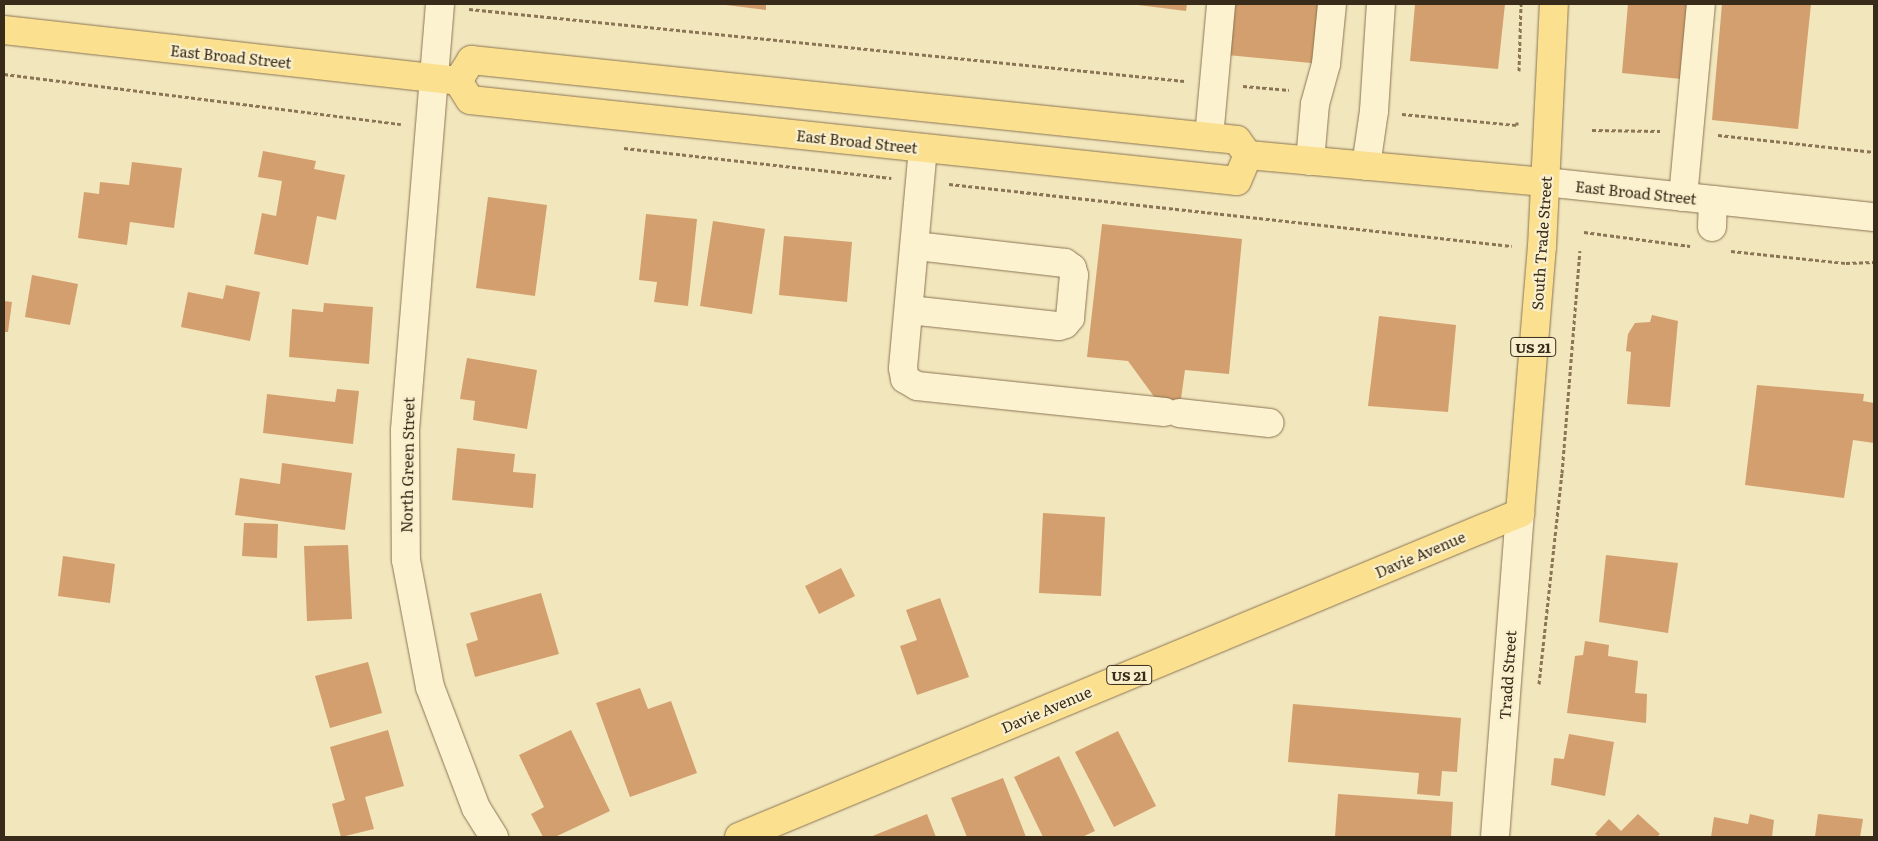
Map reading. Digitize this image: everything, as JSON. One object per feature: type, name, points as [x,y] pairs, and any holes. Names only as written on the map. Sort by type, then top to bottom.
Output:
[{"type":"main road","name":"South Trade Street","points":[[1520,513],[1542,247],[1554,4]]},
{"type":"main road","name":"East Broad Street","points":[[4,30],[446,80],[470,100],[1237,181],[1248,155],[1545,182]]},
{"type":"main road","points":[[446,80],[471,60],[1237,140],[1248,155]]},
{"type":"main road","points":[[924,148],[927,107]]},
{"type":"main road","name":"Davie Avenue","points":[[739,837],[1520,513]]},
{"type":"street","points":[[1209,137],[1222,4]]},
{"type":"street","points":[[1310,160],[1315,104],[1320,93],[1326,64],[1332,4]]},
{"type":"street","points":[[1366,166],[1374,111],[1382,4]]},
{"type":"street","points":[[1683,197],[1701,4]]},
{"type":"street","name":"North Green Street","points":[[440,5],[446,80],[405,431],[406,560],[430,687],[476,808],[494,837]]},
{"type":"street","points":[[924,148],[903,368],[905,379],[917,386],[1269,423]]},
{"type":"street","name":"East Broad Street","points":[[1545,182],[1874,217]]},
{"type":"street","points":[[1712,227],[1713,200]]},
{"type":"street","points":[[909,310],[1059,326],[1065,324],[1070,318],[1074,275],[1072,268],[1065,263],[915,246]]},
{"type":"street","name":"Tradd Street","points":[[1494,837],[1520,513]]},
{"type":"path","points":[[1518,78],[1521,4]]},
{"type":"path","points":[[440,5],[1214,84],[1320,93]]},
{"type":"path","points":[[1374,111],[1517,125],[1517,116]]},
{"type":"path","points":[[1592,130],[1690,132],[1874,152]]},
{"type":"path","points":[[1538,689],[1562,473],[1580,251]]},
{"type":"building","points":[[718,4],[766,4],[766,10]]},
{"type":"building","points":[[1130,4],[1187,4],[1186,11]]},
{"type":"building","points":[[1233,4],[1327,4],[1321,64],[1227,55]]},
{"type":"building","points":[[1415,4],[1505,4],[1498,69],[1410,61]]},
{"type":"building","points":[[1628,4],[1689,4],[1681,79],[1622,73]]},
{"type":"building","points":[[1722,4],[1811,4],[1798,129],[1712,120]]},
{"type":"building","points":[[263,151],[316,161],[314,169],[345,175],[336,220],[317,216],[308,265],[254,254],[262,213],[276,216],[282,181],[258,177]]},
{"type":"building","points":[[132,162],[182,168],[174,228],[130,222],[127,245],[78,238],[84,192],[99,194],[100,182],[129,185]]},
{"type":"building","points":[[488,197],[547,205],[535,296],[476,288]]},
{"type":"building","points":[[646,214],[697,219],[688,306],[654,302],[657,282],[639,280]]},
{"type":"building","points":[[713,221],[765,229],[752,314],[700,306]]},
{"type":"building","points":[[1102,224],[1242,239],[1229,374],[1185,370],[1177,428],[1128,361],[1087,357]]},
{"type":"building","points":[[784,236],[852,242],[847,302],[779,295]]},
{"type":"building","points":[[32,275],[78,284],[70,325],[25,317]]},
{"type":"building","points":[[226,285],[260,292],[250,341],[181,327],[188,292],[223,299]]},
{"type":"building","points":[[4,301],[12,302],[8,332],[4,332]]},
{"type":"building","points":[[324,303],[373,307],[369,364],[289,357],[292,309],[323,312]]},
{"type":"building","points":[[1652,315],[1678,321],[1670,407],[1627,404],[1631,352],[1626,351],[1628,334],[1635,323],[1650,322]]},
{"type":"building","points":[[1379,316],[1456,325],[1448,412],[1368,406]]},
{"type":"building","points":[[467,358],[537,370],[527,429],[473,420],[475,401],[460,399]]},
{"type":"building","points":[[1757,385],[1864,394],[1863,401],[1874,403],[1874,443],[1853,440],[1844,498],[1745,485]]},
{"type":"building","points":[[337,389],[359,391],[353,444],[263,433],[267,394],[335,402]]},
{"type":"building","points":[[457,448],[515,454],[513,472],[536,474],[533,508],[452,500]]},
{"type":"building","points":[[282,463],[352,473],[345,530],[235,515],[240,478],[280,484]]},
{"type":"building","points":[[1043,513],[1105,517],[1101,596],[1039,593]]},
{"type":"building","points":[[244,523],[278,524],[277,558],[242,556]]},
{"type":"building","points":[[348,545],[352,619],[307,621],[304,546]]},
{"type":"building","points":[[1606,555],[1678,563],[1668,633],[1599,622]]},
{"type":"building","points":[[63,556],[115,564],[110,603],[58,596]]},
{"type":"building","points":[[841,568],[855,596],[819,614],[805,586]]},
{"type":"building","points":[[541,593],[559,654],[475,677],[466,644],[478,640],[470,613]]},
{"type":"building","points":[[940,598],[969,677],[917,695],[900,646],[917,640],[906,610]]},
{"type":"building","points":[[1585,641],[1609,645],[1608,656],[1638,661],[1635,693],[1647,694],[1646,723],[1567,713],[1575,656],[1583,655]]},
{"type":"building","points":[[368,662],[382,713],[330,728],[315,676]]},
{"type":"building","points":[[640,688],[648,709],[671,701],[697,773],[630,797],[596,703]]},
{"type":"building","points":[[1293,704],[1461,718],[1457,772],[1442,771],[1440,796],[1417,794],[1419,773],[1288,762]]},
{"type":"building","points":[[388,730],[404,786],[365,797],[374,829],[341,837],[332,804],[345,800],[330,747]]},
{"type":"building","points":[[571,730],[610,811],[555,837],[543,837],[531,814],[544,807],[519,755]]},
{"type":"building","points":[[1118,731],[1156,806],[1114,827],[1075,752]]},
{"type":"building","points":[[1569,734],[1614,742],[1605,796],[1551,785],[1554,758],[1564,759]]},
{"type":"building","points":[[1059,756],[1095,831],[1082,837],[1043,837],[1014,777]]},
{"type":"building","points":[[1003,778],[1026,837],[967,837],[951,798]]},
{"type":"building","points":[[1338,794],[1453,802],[1451,837],[1335,837]]},
{"type":"building","points":[[927,814],[936,837],[870,837]]},
{"type":"building","points":[[1638,814],[1660,834],[1657,837],[1599,837],[1595,834],[1609,819],[1621,831]]},
{"type":"building","points":[[1750,814],[1774,820],[1772,837],[1711,837],[1714,817],[1748,824]]},
{"type":"building","points":[[1818,814],[1863,819],[1860,837],[1815,837]]}]
